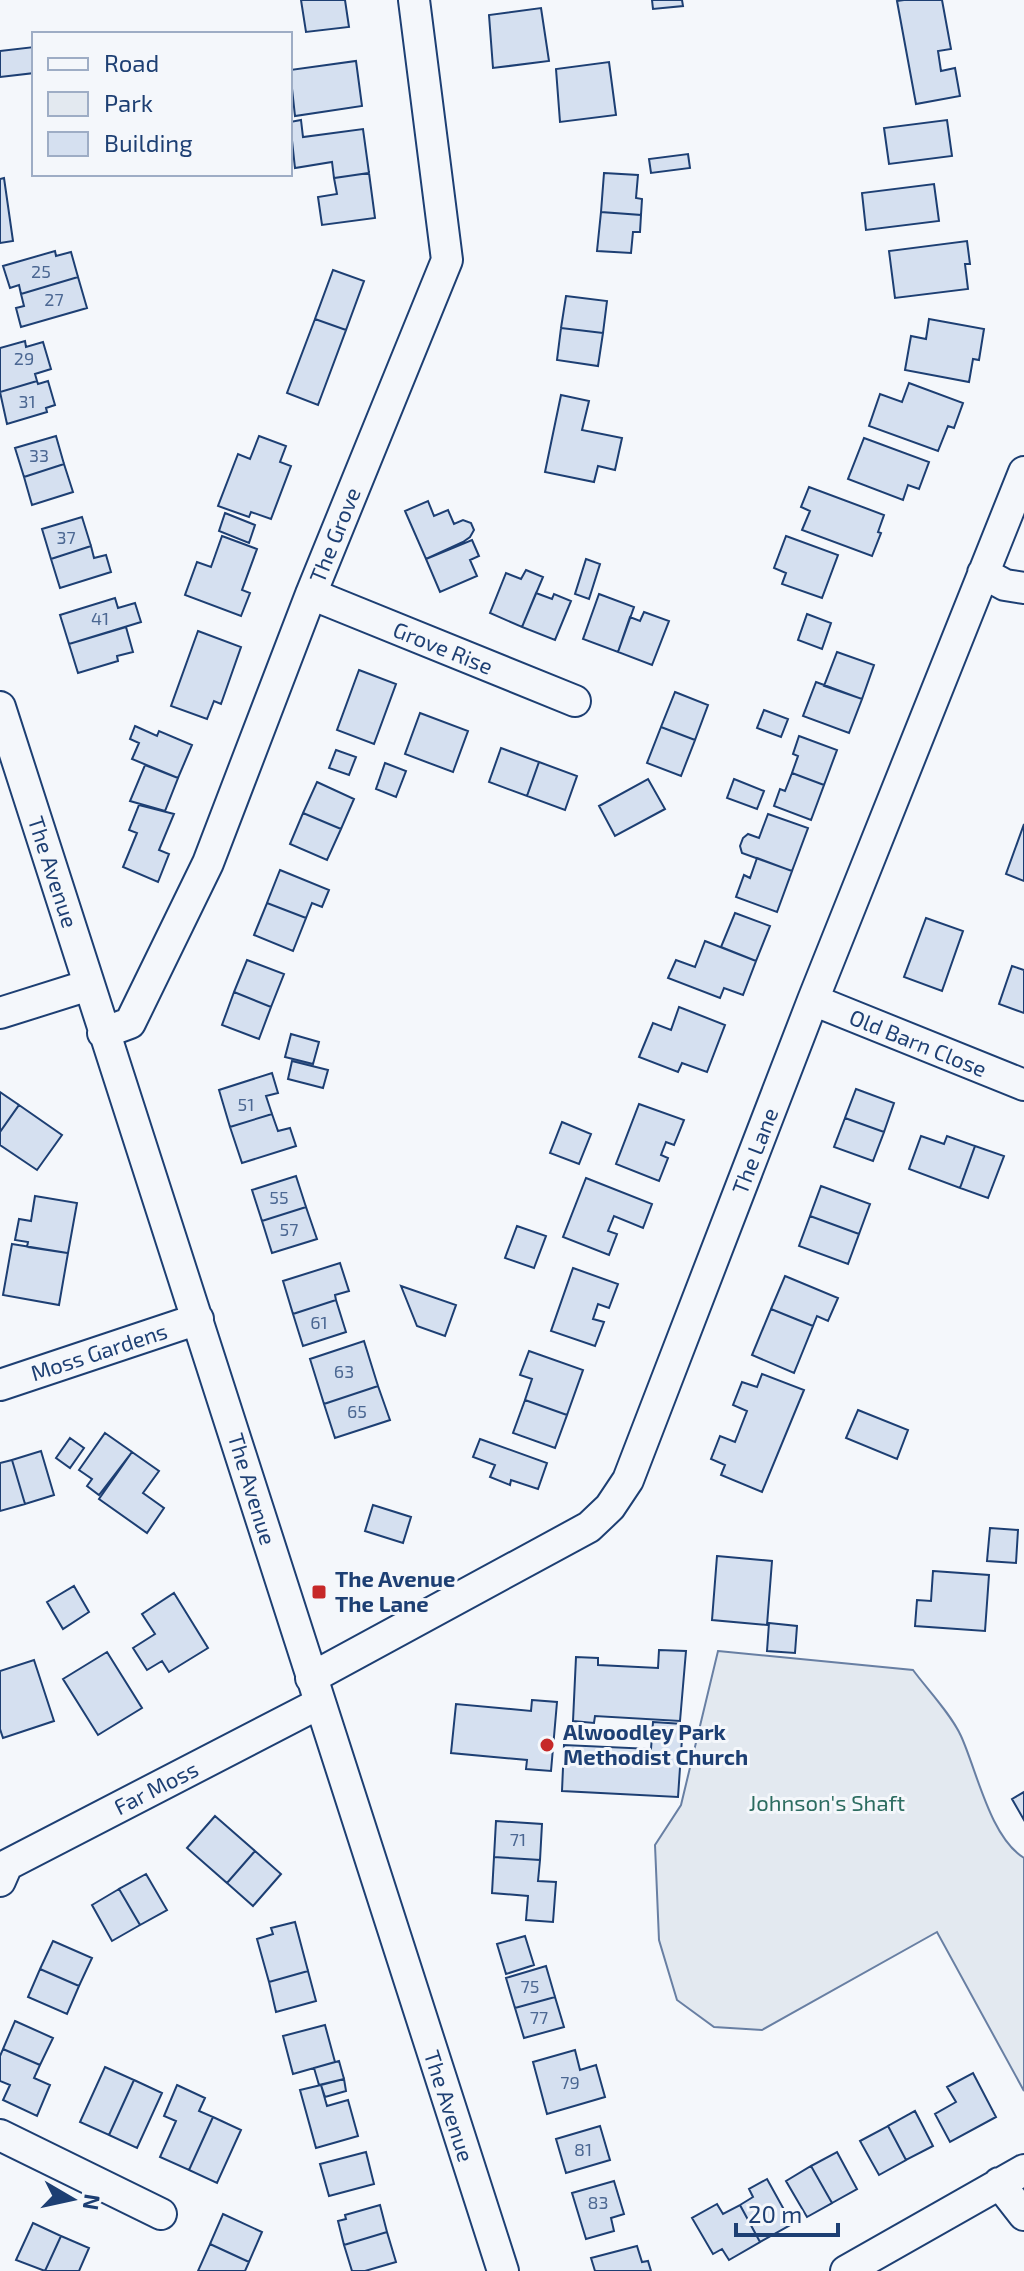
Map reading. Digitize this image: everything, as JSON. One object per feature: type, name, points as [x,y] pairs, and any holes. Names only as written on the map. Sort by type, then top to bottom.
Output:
[{"type":"street","name":"The Grove","points":[[103,1033],[130,1023],[208,863],[311,594],[447,260],[414,0]]},
{"type":"street","name":"The Lane","points":[[316,1691],[589,1527],[610,1507],[628,1480],[813,1000],[1024,472]]},
{"type":"street","points":[[983,573],[1005,585],[1024,588]]},
{"type":"street","name":"Grove Rise","points":[[311,594],[575,701]]},
{"type":"street","name":"The Avenue","points":[[0,707],[503,2271]]},
{"type":"street","points":[[0,1013],[89,985]]},
{"type":"street","name":"Old Barn Close","points":[[813,1000],[1024,1085]]},
{"type":"street","name":"Moss Gardens","points":[[0,1385],[198,1319]]},
{"type":"street","name":"Far Moss","points":[[0,1881],[7,1865],[316,1691]]},
{"type":"street","points":[[0,2135],[161,2214]]},
{"type":"street","points":[[846,2271],[1012,2177],[1024,2215]]},
{"type":"green space","name":"Johnson's Shaft","points":[[718,1651],[913,1670],[951,1719],[961,1736],[993,1819],[1012,1848],[1024,1858],[1024,2091],[937,1932],[762,2030],[714,2027],[677,2000],[659,1940],[655,1845],[681,1805]]},
{"type":"building","points":[[301,0],[345,0],[349,27],[306,32]]},
{"type":"building","points":[[652,0],[682,0],[683,6],[653,9]]},
{"type":"building","points":[[942,0],[951,49],[938,51],[941,71],[955,68],[960,96],[916,104],[897,1]]},
{"type":"building","points":[[541,8],[549,61],[493,68],[489,15]]},
{"type":"building","points":[[32,47],[32,73],[0,77],[0,51]]},
{"type":"building","points":[[356,61],[362,106],[295,116],[292,70]]},
{"type":"building","points":[[609,62],[616,115],[560,122],[556,69]]},
{"type":"building","points":[[301,120],[303,137],[363,129],[369,173],[334,178],[332,162],[295,168],[292,122]]},
{"type":"building","points":[[947,120],[952,156],[889,164],[884,128]]},
{"type":"building","points":[[688,154],[690,168],[651,173],[649,159]]},
{"type":"building","points":[[369,173],[375,218],[322,225],[318,197],[337,194],[334,178]]},
{"type":"building","points":[[604,173],[638,175],[636,198],[642,199],[641,215],[601,212]]},
{"type":"building","points":[[4,178],[13,241],[0,243],[0,179]]},
{"type":"building","points":[[934,184],[939,221],[866,230],[862,193]]},
{"type":"building","points":[[601,212],[641,215],[640,232],[633,232],[631,253],[597,251]]},
{"type":"building","points":[[967,241],[970,264],[965,264],[968,289],[895,298],[889,251]]},
{"type":"building","points":[[55,251],[56,256],[71,252],[78,277],[21,294],[19,285],[10,288],[3,266]]},
{"type":"building","points":[[333,270],[364,281],[346,330],[315,319]]},
{"type":"building","points":[[78,277],[87,308],[21,327],[16,308],[24,306],[21,294]]},
{"type":"building","points":[[566,296],[607,301],[603,333],[561,328]]},
{"type":"building","points":[[315,319],[346,330],[318,405],[287,393]]},
{"type":"building","points":[[929,319],[984,329],[979,360],[973,359],[969,382],[905,370],[911,336],[926,339]]},
{"type":"building","points":[[561,328],[603,333],[598,366],[557,360]]},
{"type":"building","points":[[25,341],[26,347],[43,342],[51,369],[35,374],[37,381],[0,392],[0,348]]},
{"type":"building","points":[[37,381],[38,384],[48,381],[55,405],[46,408],[47,412],[7,424],[0,392]]},
{"type":"building","points":[[909,383],[963,403],[954,428],[948,426],[938,451],[869,426],[880,394],[902,402]]},
{"type":"building","points":[[561,395],[589,401],[582,430],[622,438],[615,470],[598,466],[594,482],[545,472]]},
{"type":"building","points":[[56,436],[64,464],[24,477],[15,448]]},
{"type":"building","points":[[259,436],[286,446],[280,462],[291,466],[271,519],[251,512],[249,517],[218,506],[238,454],[250,459]]},
{"type":"building","points":[[864,438],[929,462],[919,489],[908,485],[903,500],[848,479]]},
{"type":"building","points":[[64,464],[73,492],[32,505],[24,477]]},
{"type":"building","points":[[809,487],[884,515],[872,556],[802,530],[810,511],[801,507]]},
{"type":"building","points":[[428,501],[434,516],[448,510],[454,524],[463,520],[471,523],[474,530],[463,542],[426,559],[405,511]]},
{"type":"building","points":[[225,513],[255,525],[249,543],[219,531]]},
{"type":"building","points":[[82,517],[91,546],[51,559],[42,529]]},
{"type":"building","points":[[222,536],[257,549],[242,590],[250,593],[241,616],[185,595],[197,562],[211,567]]},
{"type":"building","points":[[786,536],[838,555],[822,598],[782,584],[786,573],[774,568]]},
{"type":"building","points":[[472,540],[479,556],[470,560],[477,576],[440,592],[426,559]]},
{"type":"building","points":[[91,546],[94,558],[106,555],[111,572],[60,588],[51,559]]},
{"type":"building","points":[[586,559],[600,564],[589,599],[575,594]]},
{"type":"building","points":[[526,570],[543,577],[522,627],[490,613],[506,573],[521,579]]},
{"type":"building","points":[[536,593],[552,599],[554,594],[571,601],[555,640],[522,627]]},
{"type":"building","points":[[599,594],[634,607],[618,652],[583,639]]},
{"type":"building","points":[[115,598],[118,608],[135,603],[141,622],[69,644],[60,615]]},
{"type":"building","points":[[644,612],[669,621],[652,665],[618,652],[630,617],[640,621]]},
{"type":"building","points":[[807,614],[831,623],[822,649],[798,640]]},
{"type":"building","points":[[126,627],[133,652],[117,656],[118,661],[78,673],[69,644]]},
{"type":"building","points":[[198,631],[241,647],[221,704],[214,701],[207,719],[171,706]]},
{"type":"building","points":[[837,652],[874,665],[862,699],[824,686]]},
{"type":"building","points":[[359,670],[396,684],[374,744],[337,730]]},
{"type":"building","points":[[816,682],[862,699],[849,733],[803,716]]},
{"type":"building","points":[[675,692],[708,705],[695,740],[661,727]]},
{"type":"building","points":[[764,710],[788,719],[781,737],[757,728]]},
{"type":"building","points":[[420,713],[468,731],[453,772],[405,754]]},
{"type":"building","points":[[135,726],[157,736],[159,731],[192,745],[178,778],[132,759],[139,743],[130,739]]},
{"type":"building","points":[[661,727],[695,740],[681,776],[647,763]]},
{"type":"building","points":[[799,736],[837,750],[824,785],[792,773],[798,756],[793,754]]},
{"type":"building","points":[[501,748],[539,762],[527,796],[489,782]]},
{"type":"building","points":[[336,750],[356,757],[349,775],[329,768]]},
{"type":"building","points":[[539,762],[577,776],[565,810],[527,796]]},
{"type":"building","points":[[385,763],[406,771],[396,797],[376,789]]},
{"type":"building","points":[[145,765],[178,778],[165,811],[130,801]]},
{"type":"building","points":[[792,773],[824,785],[811,820],[774,806],[780,789],[785,791]]},
{"type":"building","points":[[648,779],[665,809],[615,836],[599,806]]},
{"type":"building","points":[[734,779],[764,791],[757,809],[727,798]]},
{"type":"building","points":[[317,782],[354,799],[341,829],[303,813]]},
{"type":"building","points":[[139,805],[174,814],[159,850],[169,854],[158,882],[123,867],[137,833],[129,830]]},
{"type":"building","points":[[303,813],[341,829],[327,860],[290,844]]},
{"type":"building","points":[[768,814],[808,828],[792,871],[742,853],[740,846],[743,838],[748,834],[759,838]]},
{"type":"building","points":[[1024,824],[1024,881],[1006,874]]},
{"type":"building","points":[[757,858],[792,871],[777,912],[736,897],[744,875],[750,878]]},
{"type":"building","points":[[280,870],[329,890],[322,907],[312,903],[306,918],[267,903]]},
{"type":"building","points":[[267,903],[306,918],[293,951],[254,935]]},
{"type":"building","points":[[735,913],[770,926],[756,961],[721,947]]},
{"type":"building","points":[[926,918],[963,931],[942,991],[904,977]]},
{"type":"building","points":[[705,941],[756,961],[743,995],[724,988],[720,998],[668,978],[676,960],[695,967]]},
{"type":"building","points":[[247,960],[284,974],[271,1007],[234,992]]},
{"type":"building","points":[[1012,966],[1024,970],[1024,1013],[999,1004]]},
{"type":"building","points":[[234,992],[271,1007],[259,1039],[222,1025]]},
{"type":"building","points":[[679,1007],[725,1025],[707,1072],[682,1063],[678,1072],[639,1057],[653,1023],[671,1030]]},
{"type":"building","points":[[291,1034],[319,1042],[313,1064],[285,1057]]},
{"type":"building","points":[[292,1061],[328,1070],[323,1088],[288,1079]]},
{"type":"building","points":[[272,1073],[278,1093],[266,1096],[272,1114],[230,1127],[219,1090]]},
{"type":"building","points":[[856,1089],[894,1103],[884,1132],[845,1118]]},
{"type":"building","points":[[0,1092],[19,1105],[0,1132]]},
{"type":"building","points":[[639,1104],[684,1120],[674,1145],[666,1142],[661,1155],[668,1158],[659,1181],[616,1164]]},
{"type":"building","points":[[19,1105],[62,1135],[37,1170],[0,1145],[0,1132]]},
{"type":"building","points":[[272,1114],[278,1131],[290,1128],[296,1146],[242,1163],[230,1127]]},
{"type":"building","points":[[845,1118],[884,1132],[873,1161],[834,1147]]},
{"type":"building","points":[[562,1122],[591,1134],[579,1164],[550,1153]]},
{"type":"building","points":[[921,1136],[944,1144],[947,1136],[975,1146],[960,1188],[909,1169]]},
{"type":"building","points":[[975,1146],[1004,1156],[988,1198],[960,1188]]},
{"type":"building","points":[[296,1176],[306,1207],[262,1221],[252,1190]]},
{"type":"building","points":[[586,1178],[652,1204],[643,1228],[614,1216],[608,1231],[617,1234],[609,1255],[563,1237]]},
{"type":"building","points":[[821,1186],[870,1204],[859,1234],[810,1216]]},
{"type":"building","points":[[35,1196],[77,1203],[68,1253],[27,1247],[28,1242],[15,1240],[19,1219],[31,1221]]},
{"type":"building","points":[[306,1207],[317,1239],[272,1253],[262,1221]]},
{"type":"building","points":[[810,1216],[859,1234],[848,1264],[799,1246]]},
{"type":"building","points":[[517,1226],[546,1236],[534,1268],[505,1258]]},
{"type":"building","points":[[12,1244],[68,1253],[59,1305],[3,1295]]},
{"type":"building","points":[[340,1263],[349,1291],[335,1295],[336,1300],[293,1314],[283,1281]]},
{"type":"building","points":[[573,1268],[618,1284],[609,1308],[598,1304],[593,1319],[604,1322],[595,1346],[551,1331]]},
{"type":"building","points":[[785,1276],[838,1298],[828,1321],[817,1316],[813,1326],[771,1309]]},
{"type":"building","points":[[401,1286],[456,1305],[445,1336],[417,1326]]},
{"type":"building","points":[[336,1300],[346,1332],[303,1346],[293,1314]]},
{"type":"building","points":[[771,1309],[813,1326],[794,1373],[752,1355]]},
{"type":"building","points":[[364,1341],[378,1386],[324,1404],[310,1359]]},
{"type":"building","points":[[529,1351],[583,1370],[567,1415],[525,1400],[532,1379],[520,1375]]},
{"type":"building","points":[[762,1374],[804,1390],[762,1492],[721,1475],[725,1465],[711,1459],[720,1436],[735,1442],[747,1411],[733,1405],[742,1382],[757,1387]]},
{"type":"building","points":[[378,1386],[390,1420],[335,1438],[324,1404]]},
{"type":"building","points":[[525,1400],[567,1415],[555,1448],[513,1433]]},
{"type":"building","points":[[858,1410],[908,1430],[897,1459],[846,1438]]},
{"type":"building","points":[[105,1433],[132,1452],[99,1495],[87,1486],[92,1479],[79,1470]]},
{"type":"building","points":[[70,1438],[84,1448],[70,1468],[56,1458]]},
{"type":"building","points":[[480,1439],[547,1463],[538,1489],[511,1480],[510,1485],[490,1477],[495,1465],[473,1457]]},
{"type":"building","points":[[41,1451],[54,1495],[25,1504],[12,1460]]},
{"type":"building","points":[[132,1452],[159,1471],[143,1493],[164,1508],[147,1533],[99,1499]]},
{"type":"building","points":[[12,1460],[25,1504],[0,1511],[0,1463]]},
{"type":"building","points":[[373,1505],[411,1517],[403,1543],[365,1531]]},
{"type":"building","points":[[990,1528],[1018,1530],[1016,1563],[987,1561]]},
{"type":"building","points":[[717,1556],[772,1561],[767,1625],[712,1620]]},
{"type":"building","points":[[933,1571],[989,1575],[985,1631],[915,1626],[917,1600],[931,1601]]},
{"type":"building","points":[[74,1586],[89,1612],[63,1629],[47,1602]]},
{"type":"building","points":[[174,1593],[208,1648],[169,1672],[162,1661],[147,1670],[133,1648],[155,1634],[142,1614]]},
{"type":"building","points":[[769,1623],[797,1626],[795,1653],[767,1651]]},
{"type":"building","points":[[659,1650],[686,1651],[680,1721],[595,1716],[594,1723],[573,1721],[576,1657],[598,1658],[598,1665],[658,1668]]},
{"type":"building","points":[[107,1652],[142,1708],[98,1735],[63,1679]]},
{"type":"building","points":[[34,1660],[54,1721],[3,1738],[0,1729],[0,1671]]},
{"type":"building","name":"Alwoodley Park Methodist Church","points":[[532,1700],[557,1702],[551,1771],[526,1769],[527,1760],[451,1753],[456,1704],[531,1711]]},
{"type":"building","points":[[653,1722],[683,1724],[678,1797],[562,1791],[564,1745],[651,1749]]},
{"type":"building","points":[[1024,1792],[1024,1820],[1012,1799]]},
{"type":"building","points":[[215,1816],[255,1851],[227,1883],[187,1848]]},
{"type":"building","points":[[496,1821],[542,1824],[540,1860],[494,1857]]},
{"type":"building","points":[[255,1851],[281,1874],[253,1906],[227,1883]]},
{"type":"building","points":[[494,1857],[540,1860],[538,1881],[556,1882],[553,1922],[526,1920],[528,1896],[492,1893]]},
{"type":"building","points":[[146,1874],[167,1910],[140,1925],[119,1889]]},
{"type":"building","points":[[119,1889],[140,1925],[112,1941],[92,1905]]},
{"type":"building","points":[[295,1922],[308,1971],[269,1982],[257,1939],[273,1934],[271,1928]]},
{"type":"building","points":[[525,1936],[534,1965],[506,1974],[497,1944]]},
{"type":"building","points":[[53,1941],[92,1958],[79,1986],[40,1969]]},
{"type":"building","points":[[546,1966],[555,1997],[515,2008],[506,1978]]},
{"type":"building","points":[[40,1969],[79,1986],[67,2014],[28,1997]]},
{"type":"building","points":[[308,1971],[316,2001],[276,2012],[269,1982]]},
{"type":"building","points":[[555,1997],[564,2027],[524,2038],[515,2008]]},
{"type":"building","points":[[15,2021],[53,2038],[40,2065],[3,2049]]},
{"type":"building","points":[[325,2025],[335,2062],[293,2074],[283,2036]]},
{"type":"building","points":[[3,2049],[40,2065],[34,2078],[50,2085],[37,2116],[3,2100],[10,2085],[0,2081]]},
{"type":"building","points":[[575,2050],[580,2070],[596,2065],[605,2097],[547,2114],[533,2062]]},
{"type":"building","points":[[339,2061],[344,2079],[319,2085],[314,2068]]},
{"type":"building","points":[[105,2067],[134,2080],[109,2135],[80,2122]]},
{"type":"building","points":[[973,2073],[996,2117],[950,2142],[935,2114],[956,2102],[947,2087]]},
{"type":"building","points":[[344,2079],[346,2091],[325,2097],[321,2085]]},
{"type":"building","points":[[134,2080],[162,2093],[137,2148],[109,2135]]},
{"type":"building","points":[[177,2085],[205,2098],[199,2111],[213,2117],[189,2170],[160,2157],[176,2121],[164,2116]]},
{"type":"building","points":[[321,2085],[327,2106],[348,2100],[358,2136],[316,2148],[300,2090]]},
{"type":"building","points":[[915,2111],[933,2146],[906,2160],[888,2126]]},
{"type":"building","points":[[213,2117],[241,2130],[217,2183],[189,2170]]},
{"type":"building","points":[[600,2126],[610,2160],[566,2173],[556,2139]]},
{"type":"building","points":[[888,2126],[906,2160],[879,2175],[860,2141]]},
{"type":"building","points":[[366,2152],[374,2184],[329,2196],[320,2164]]},
{"type":"building","points":[[837,2152],[857,2189],[832,2203],[811,2166]]},
{"type":"building","points":[[811,2166],[832,2203],[807,2217],[786,2181]]},
{"type":"building","points":[[767,2179],[792,2224],[760,2242],[740,2205],[753,2197],[749,2189]]},
{"type":"building","points":[[614,2181],[624,2214],[611,2218],[614,2231],[586,2239],[572,2193]]},
{"type":"building","points":[[717,2204],[723,2214],[740,2205],[760,2242],[729,2260],[722,2249],[713,2254],[692,2218]]},
{"type":"building","points":[[380,2205],[387,2232],[344,2245],[338,2221],[346,2219],[345,2215]]},
{"type":"building","points":[[223,2214],[262,2232],[249,2262],[210,2244]]},
{"type":"building","points":[[33,2223],[61,2236],[45,2271],[16,2260]]},
{"type":"building","points":[[387,2232],[396,2262],[365,2271],[352,2271],[344,2245]]},
{"type":"building","points":[[61,2236],[89,2248],[79,2271],[45,2271]]},
{"type":"building","points":[[210,2244],[249,2262],[245,2271],[198,2271]]},
{"type":"building","points":[[637,2246],[642,2262],[648,2261],[651,2271],[595,2271],[591,2258]]},
{"type":"place","name":"The Avenue The Lane","points":[[319,1592]]},
{"type":"place","name":"Alwoodley Park Methodist Church","points":[[547,1745]]}]
